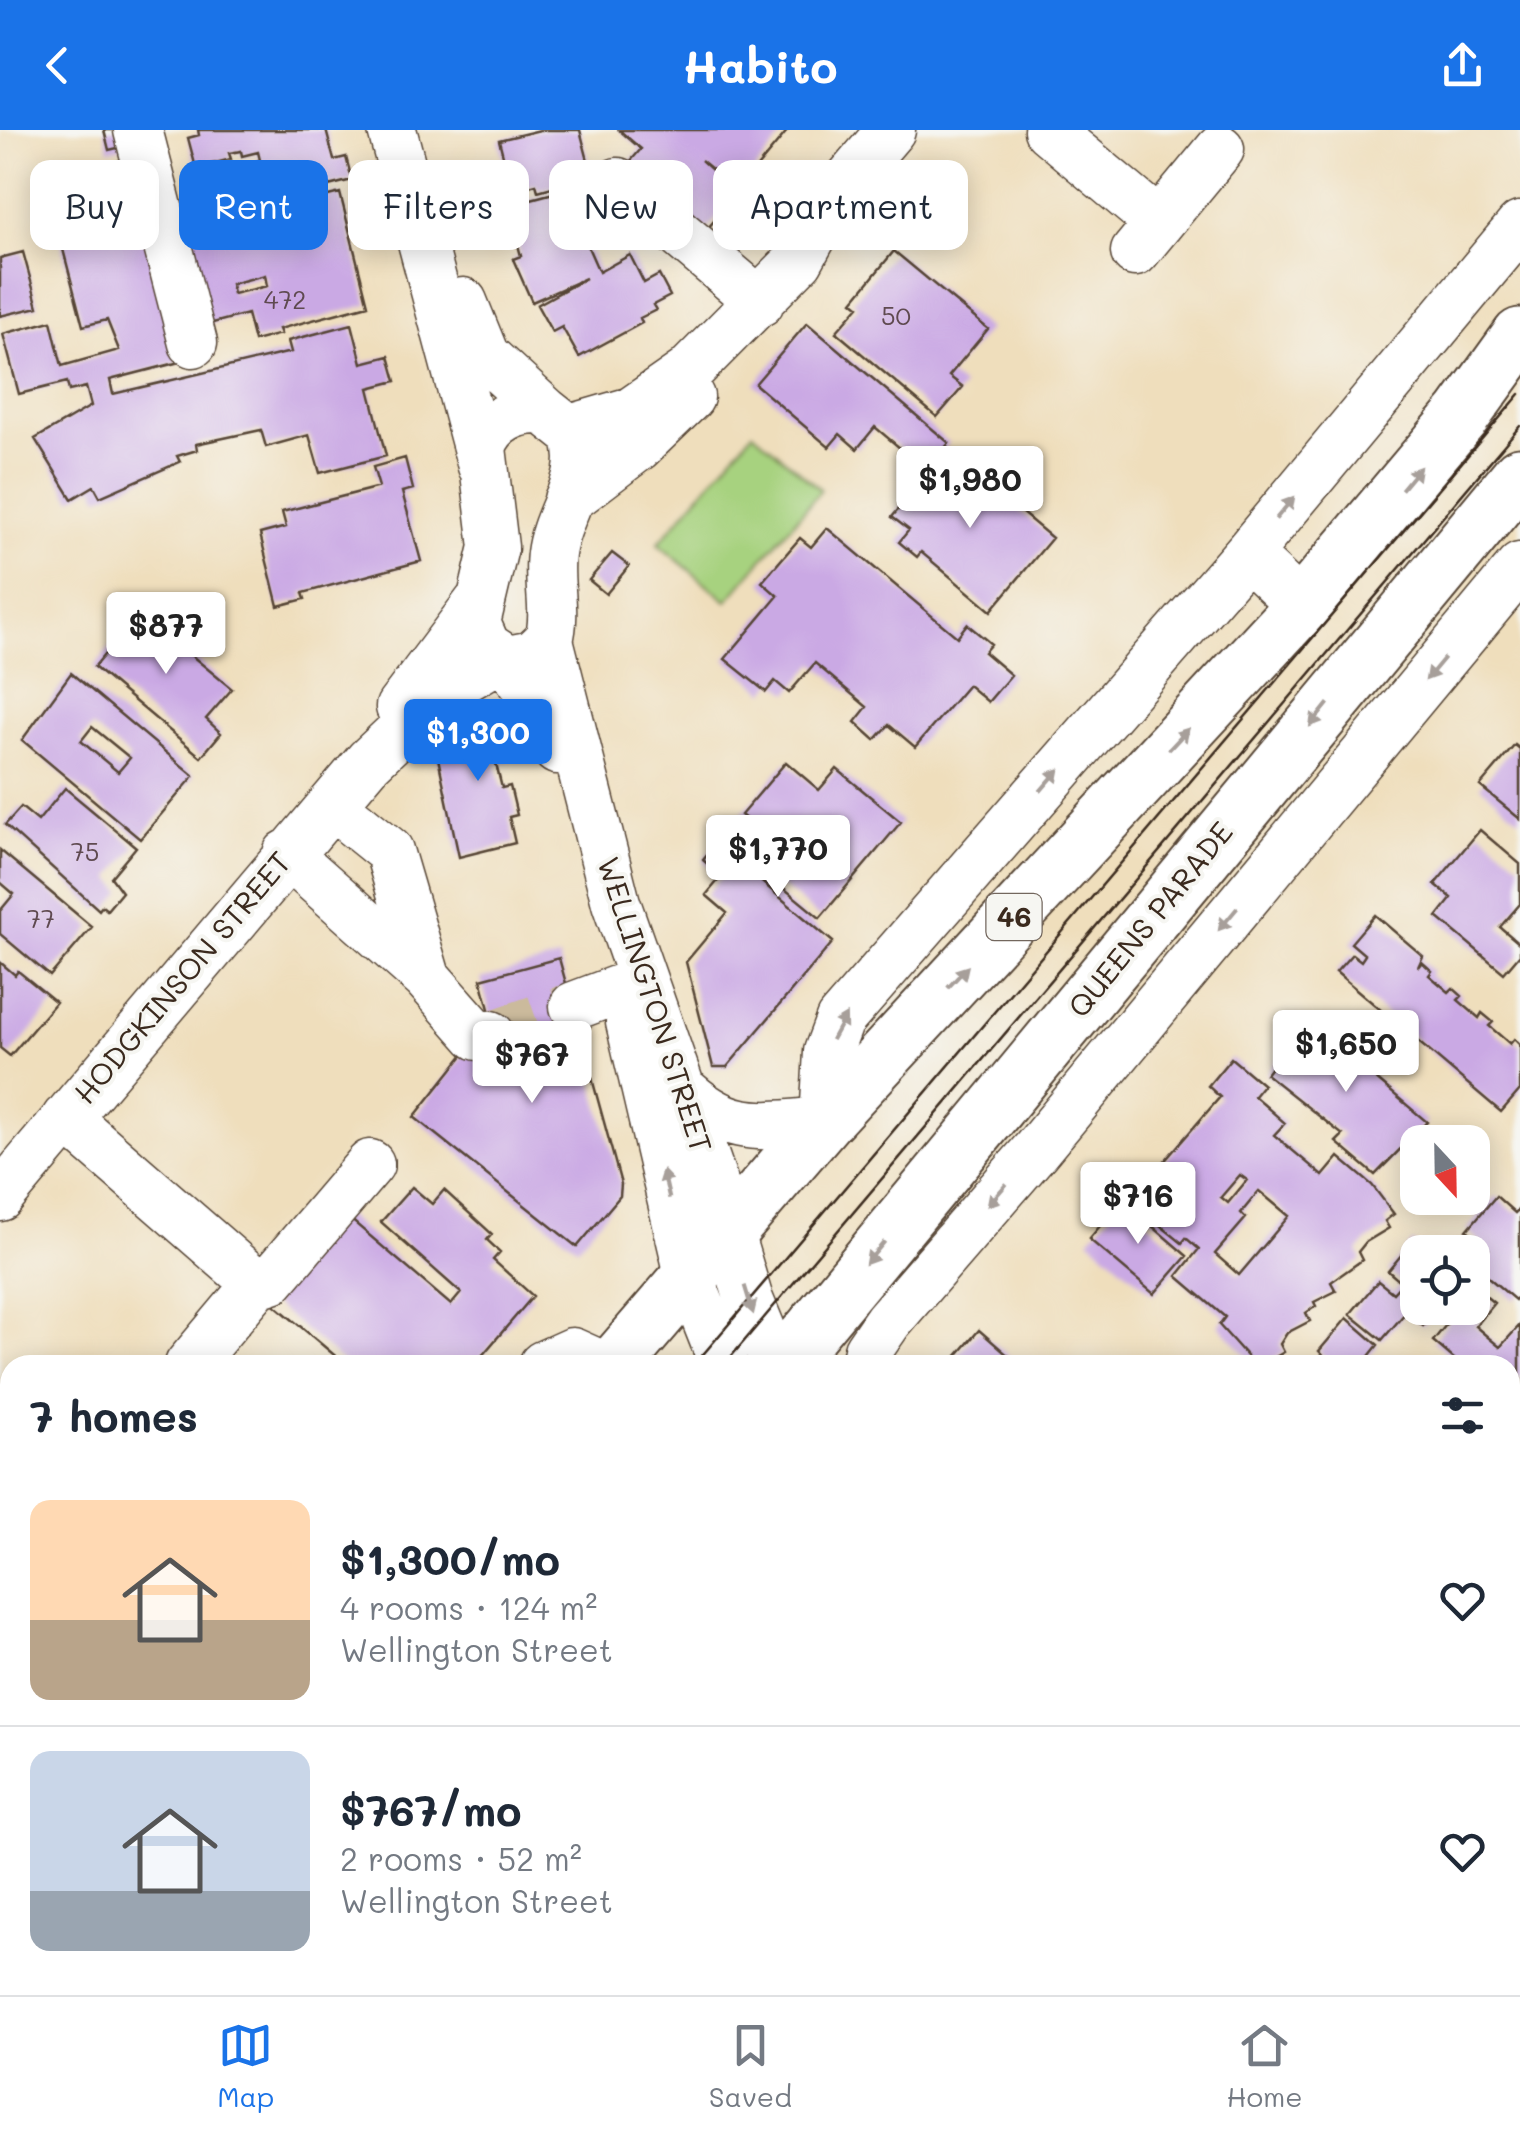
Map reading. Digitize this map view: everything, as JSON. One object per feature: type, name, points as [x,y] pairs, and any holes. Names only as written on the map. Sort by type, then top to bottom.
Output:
[{"type":"main road","name":"46","points":[[623,1355],[824,1121],[1302,606],[1463,415],[1520,336]]},
{"type":"main road","name":"QUEENS PARADE","points":[[788,1355],[1520,476]]},
{"type":"street","points":[[138,130],[193,343]]},
{"type":"street","points":[[392,130],[483,469],[494,546],[480,598]]},
{"type":"street","points":[[422,130],[472,333],[497,371],[558,420]]},
{"type":"street","points":[[483,469],[484,441],[494,426],[521,412],[558,420],[615,418],[650,401],[760,302],[798,260],[834,196],[891,130]]},
{"type":"street","points":[[1048,130],[1146,238],[1220,149]]},
{"type":"street","points":[[680,1088],[708,1112],[737,1125],[824,1121],[828,1052],[840,1020],[1247,554],[1520,226]]},
{"type":"street","points":[[693,245],[760,302]]},
{"type":"street","points":[[568,500],[622,461],[676,412],[720,362],[760,302]]},
{"type":"street","name":"WELLINGTON STREET","points":[[558,420],[578,443],[580,464],[551,552],[549,640],[616,903],[690,1279],[720,1355]]},
{"type":"street","points":[[1247,554],[1302,606]]},
{"type":"street","name":"QUEENS PARADE","points":[[869,1355],[878,1334],[1036,1150],[1520,567]]},
{"type":"street","points":[[1426,586],[1472,624]]},
{"type":"street","name":"WELLINGTON STREET","points":[[480,598],[477,629],[486,646],[503,659],[532,694],[559,756],[632,984],[680,1088],[730,1232],[752,1311],[775,1355]]},
{"type":"street","name":"HODGKINSON STREET","points":[[368,761],[423,674],[480,598]]},
{"type":"street","name":"HODGKINSON STREET","points":[[0,1197],[368,761],[436,697],[503,659],[533,656],[549,640]]},
{"type":"street","points":[[332,805],[389,851],[426,977]]},
{"type":"street","points":[[287,854],[426,977],[478,1036],[491,1034]]},
{"type":"street","points":[[574,1006],[632,984]]},
{"type":"street","points":[[988,1117],[1036,1150]]},
{"type":"street","points":[[66,1118],[257,1284]]},
{"type":"street","points":[[197,1355],[257,1284],[272,1279],[370,1164]]},
{"type":"green space","points":[[753,432],[821,490],[727,601],[658,544]]},
{"type":"building","points":[[104,130],[136,130],[144,160],[121,160],[129,158],[126,146],[109,150]]},
{"type":"building","points":[[198,130],[326,130],[334,160],[346,157],[348,181],[328,186],[328,160],[260,160],[258,152],[242,156],[241,151],[229,153],[231,159],[227,160],[194,160],[188,138],[199,135]]},
{"type":"building","points":[[540,130],[580,130],[588,160],[549,160],[549,188],[538,191],[536,184],[529,186],[529,160],[504,160],[499,140]]},
{"type":"building","points":[[619,130],[788,130],[763,160],[713,160],[713,170],[701,160],[713,171],[713,222],[701,236],[693,229],[693,160],[632,160],[641,149]]},
{"type":"building","points":[[340,193],[348,225],[348,250],[354,250],[368,305],[279,329],[281,334],[254,341],[247,314],[209,324],[190,250],[328,250],[328,196]],"holes":[[[265,275],[267,286],[233,294],[231,284]]]},
{"type":"building","points":[[549,194],[549,250],[589,250],[599,272],[630,255],[644,283],[659,275],[670,296],[653,305],[656,310],[640,318],[642,323],[579,357],[562,327],[552,332],[537,305],[586,278],[532,302],[513,259],[521,256],[519,250],[529,250],[529,200]]},
{"type":"building","points":[[159,219],[195,358],[110,380],[113,394],[291,352],[288,341],[352,324],[362,363],[389,356],[396,381],[369,388],[386,456],[320,473],[309,435],[266,447],[261,430],[196,444],[197,450],[177,456],[180,462],[100,497],[94,486],[72,499],[35,439],[91,406],[86,387],[69,391],[67,382],[19,394],[3,334],[51,321],[62,366],[119,350],[107,320],[83,326],[63,250],[159,250]]},
{"type":"building","points":[[894,251],[988,329],[949,376],[963,387],[937,417],[836,332],[859,306],[853,301]]},
{"type":"building","points":[[23,252],[38,307],[0,316],[0,258]]},
{"type":"building","points":[[807,323],[949,443],[926,470],[875,427],[857,449],[840,434],[829,447],[755,384]]},
{"type":"building","points":[[948,451],[1052,538],[991,611],[921,552],[917,557],[899,542],[909,530],[892,517]]},
{"type":"building","points":[[405,458],[413,489],[402,492],[421,561],[303,593],[305,599],[278,606],[260,534],[286,527],[282,512],[379,487],[373,467]]},
{"type":"building","points":[[827,528],[957,637],[967,624],[991,644],[984,652],[1011,675],[988,702],[968,685],[915,747],[889,725],[875,740],[855,722],[867,707],[815,663],[789,693],[775,681],[766,692],[725,659],[778,596],[762,582],[800,538],[811,547]]},
{"type":"building","points":[[612,553],[629,566],[606,594],[589,580]]},
{"type":"building","points":[[150,600],[196,639],[186,651],[232,689],[206,719],[221,733],[201,757],[94,667]]},
{"type":"building","points":[[71,673],[194,776],[140,839],[22,740]],"holes":[[[92,727],[130,758],[118,772],[81,741]]]},
{"type":"building","points":[[484,702],[496,705],[510,760],[496,764],[502,788],[510,786],[517,815],[509,817],[515,843],[459,857],[438,758]]},
{"type":"building","points":[[1515,745],[1520,749],[1520,819],[1480,786]]},
{"type":"building","points":[[786,762],[819,790],[837,769],[901,822],[820,918],[762,870],[757,878],[833,942],[727,1067],[713,1067],[686,962],[727,913],[706,895],[722,876],[703,860],[731,827],[750,843],[760,831],[741,815]]},
{"type":"building","points":[[65,788],[136,847],[111,877],[122,892],[107,910],[102,906],[99,910],[5,825],[21,807],[38,821]]},
{"type":"building","points":[[1480,830],[1520,864],[1520,904],[1500,927],[1520,944],[1520,954],[1504,973],[1437,917],[1452,898],[1435,884]]},
{"type":"building","points":[[0,850],[92,927],[50,976],[0,934],[0,911],[14,894],[0,882]]},
{"type":"building","points":[[1375,915],[1423,956],[1418,967],[1422,962],[1432,971],[1429,975],[1449,992],[1453,988],[1462,996],[1458,1000],[1479,1018],[1482,1013],[1493,1022],[1489,1026],[1510,1044],[1514,1039],[1520,1045],[1520,1090],[1501,1112],[1336,972],[1352,954],[1361,961],[1365,955],[1351,943]]},
{"type":"building","points":[[559,958],[621,1184],[620,1196],[577,1247],[414,1117],[472,1044],[493,1061],[502,1058],[481,979]]},
{"type":"building","points":[[0,962],[15,975],[18,971],[56,1002],[10,1056],[0,1048]]},
{"type":"building","points":[[1306,1020],[1334,1044],[1348,1028],[1374,1051],[1361,1066],[1427,1122],[1400,1125],[1400,1150],[1375,1175],[1336,1142],[1343,1135],[1266,1074]]},
{"type":"building","points":[[1231,1058],[1263,1085],[1254,1096],[1285,1123],[1274,1135],[1323,1176],[1339,1157],[1372,1185],[1394,1214],[1385,1221],[1389,1228],[1366,1242],[1358,1252],[1362,1260],[1331,1282],[1336,1291],[1314,1302],[1316,1306],[1306,1313],[1310,1321],[1287,1333],[1280,1344],[1284,1352],[1279,1355],[1246,1355],[1219,1325],[1225,1317],[1177,1276],[1199,1249],[1186,1238],[1182,1243],[1144,1212],[1155,1198],[1142,1187],[1220,1097],[1208,1086]],"holes":[[[1240,1175],[1247,1180],[1228,1203],[1221,1197]],[[1259,1191],[1289,1216],[1239,1275],[1215,1254],[1246,1218],[1241,1213]]]},
{"type":"building","points":[[412,1187],[432,1204],[444,1190],[492,1234],[487,1240],[500,1252],[493,1260],[533,1296],[483,1355],[334,1355],[268,1299],[342,1212],[451,1305],[461,1293],[381,1222]]},
{"type":"building","points":[[1496,1196],[1515,1213],[1520,1208],[1520,1294],[1515,1300],[1490,1279],[1490,1235],[1473,1235],[1467,1230],[1480,1215],[1490,1215],[1490,1203]]},
{"type":"building","points":[[1122,1200],[1187,1256],[1154,1294],[1089,1239]]},
{"type":"building","points":[[1400,1256],[1400,1281],[1388,1271]]},
{"type":"building","points":[[1378,1281],[1393,1293],[1400,1285],[1400,1319],[1382,1340],[1350,1314]]},
{"type":"building","points":[[1347,1318],[1378,1345],[1370,1355],[1323,1355],[1319,1351]]},
{"type":"building","points":[[1446,1325],[1476,1325],[1500,1347],[1520,1325],[1520,1355],[1449,1355],[1433,1341]]},
{"type":"building","points":[[979,1330],[1008,1355],[958,1355]]},
{"type":"tunnel","points":[[491,1035],[574,1006]]},
{"type":"tram line","points":[[703,1355],[1520,394]]},
{"type":"tram line","points":[[732,1355],[1520,426]]}]
